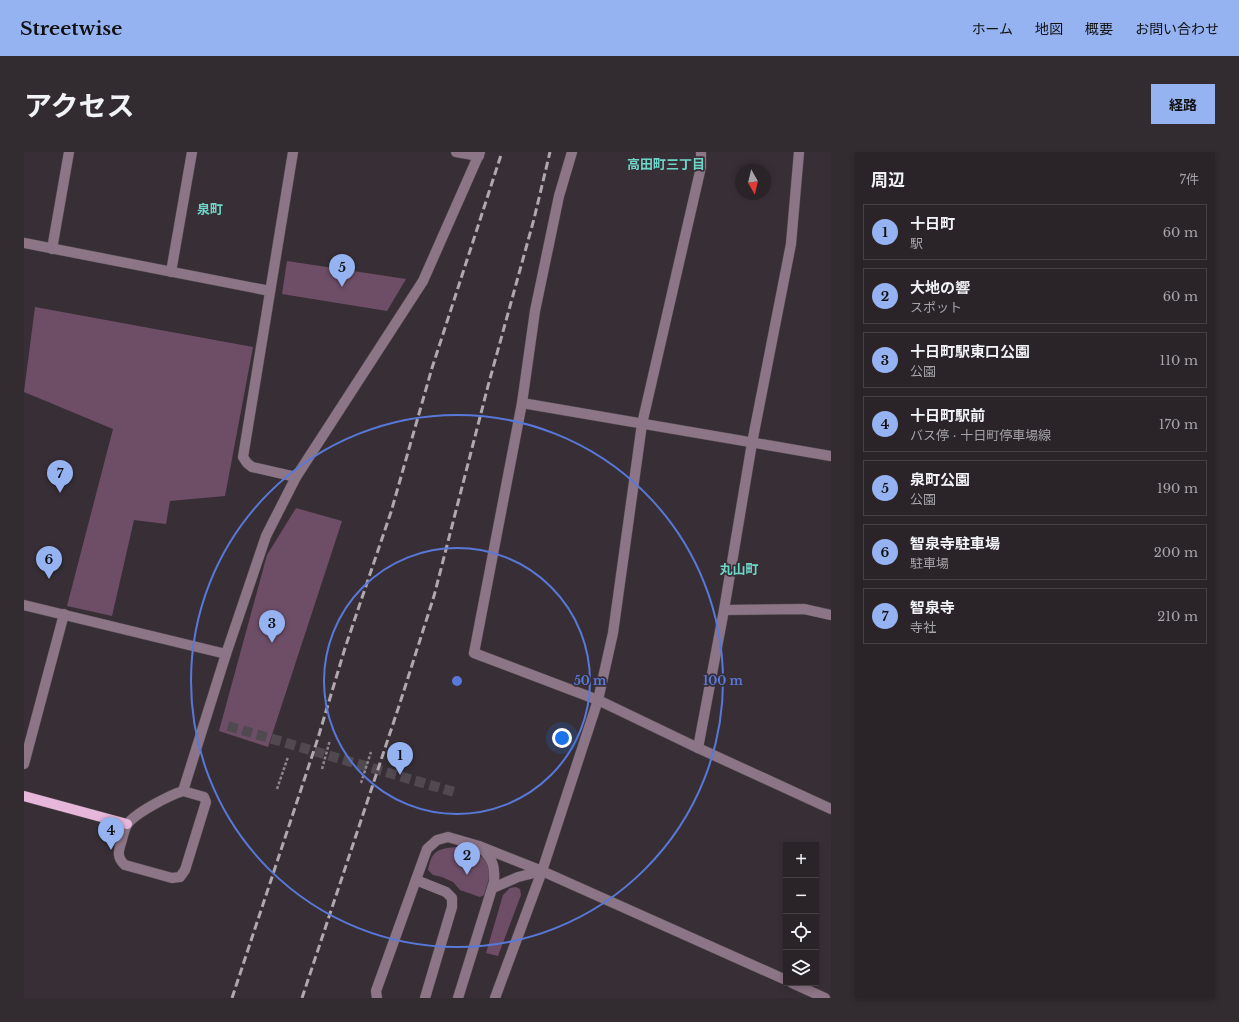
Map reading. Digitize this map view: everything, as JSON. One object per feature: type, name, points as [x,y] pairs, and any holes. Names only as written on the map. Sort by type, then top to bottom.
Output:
[{"type":"main road","points":[[24,796],[127,824]]},
{"type":"street","points":[[52,249],[69,152]]},
{"type":"street","points":[[171,272],[192,152]]},
{"type":"street","points":[[293,152],[243,457],[252,467],[296,477]]},
{"type":"street","points":[[182,791],[266,536],[296,477],[423,281],[479,154],[456,152]]},
{"type":"street","points":[[572,152],[559,196],[535,311],[522,403],[474,653],[598,700],[831,809]]},
{"type":"street","points":[[495,998],[542,871],[598,700],[613,633],[642,424],[701,167],[701,152]]},
{"type":"street","points":[[698,748],[724,610],[752,443],[791,244],[799,152]]},
{"type":"street","points":[[24,243],[270,291]]},
{"type":"street","points":[[522,403],[831,456]]},
{"type":"street","points":[[24,604],[226,654]]},
{"type":"street","points":[[724,610],[804,609],[831,615]]},
{"type":"street","points":[[24,764],[64,614]]},
{"type":"street","points":[[182,791],[204,796],[206,802],[185,870],[180,877],[172,878],[124,865],[120,860],[118,852],[127,824],[133,818],[168,796],[182,791]]},
{"type":"street","points":[[377,998],[376,991],[427,849],[437,840],[448,837],[479,846],[542,871],[783,979]]},
{"type":"street","points":[[458,998],[494,882],[495,869],[489,855],[479,846]]},
{"type":"street","points":[[493,888],[518,877],[542,871]]},
{"type":"street","points":[[416,880],[446,892],[452,898],[452,907],[425,998]]},
{"type":"street","points":[[799,986],[825,998]]},
{"type":"path","points":[[322,770],[330,740]]},
{"type":"path","points":[[361,782],[371,752]]},
{"type":"path","points":[[277,789],[288,757]]},
{"type":"shaded area","points":[[287,261],[406,279],[387,311],[282,294]]},
{"type":"shaded area","points":[[35,307],[253,347],[225,496],[170,501],[166,524],[134,520],[112,616],[67,606],[113,429],[24,392]]},
{"type":"shaded area","points":[[296,508],[342,521],[268,747],[219,731],[267,555]]},
{"type":"shaded area","points":[[456,847],[478,854],[487,862],[490,874],[484,895],[480,897],[460,890],[453,882],[433,875],[428,870],[431,859],[436,852],[439,850]]},
{"type":"shaded area","points":[[516,887],[520,889],[521,895],[498,956],[486,953],[503,895],[510,888]]},
{"type":"tunnel","points":[[228,726],[454,792]]},
{"type":"railway","points":[[232,998],[318,738],[345,648],[391,512],[432,368],[502,152]]},
{"type":"railway","points":[[302,998],[434,596],[488,386],[534,219],[550,152]]},
{"type":"place","name":"泉町公園","points":[[342,287]]},
{"type":"place","name":"智泉寺","points":[[60,493]]},
{"type":"place","name":"智泉寺駐車場","points":[[49,579]]},
{"type":"place","name":"十日町駅東口公園","points":[[272,643]]},
{"type":"place","name":"十日町","points":[[400,775]]},
{"type":"place","name":"十日町駅前","points":[[111,850]]},
{"type":"place","name":"大地の響","points":[[467,875]]},
{"type":"district","name":"高田町三丁目","points":[[666,164]]},
{"type":"district","name":"泉町","points":[[210,209]]},
{"type":"district","name":"丸山町","points":[[739,569]]}]
